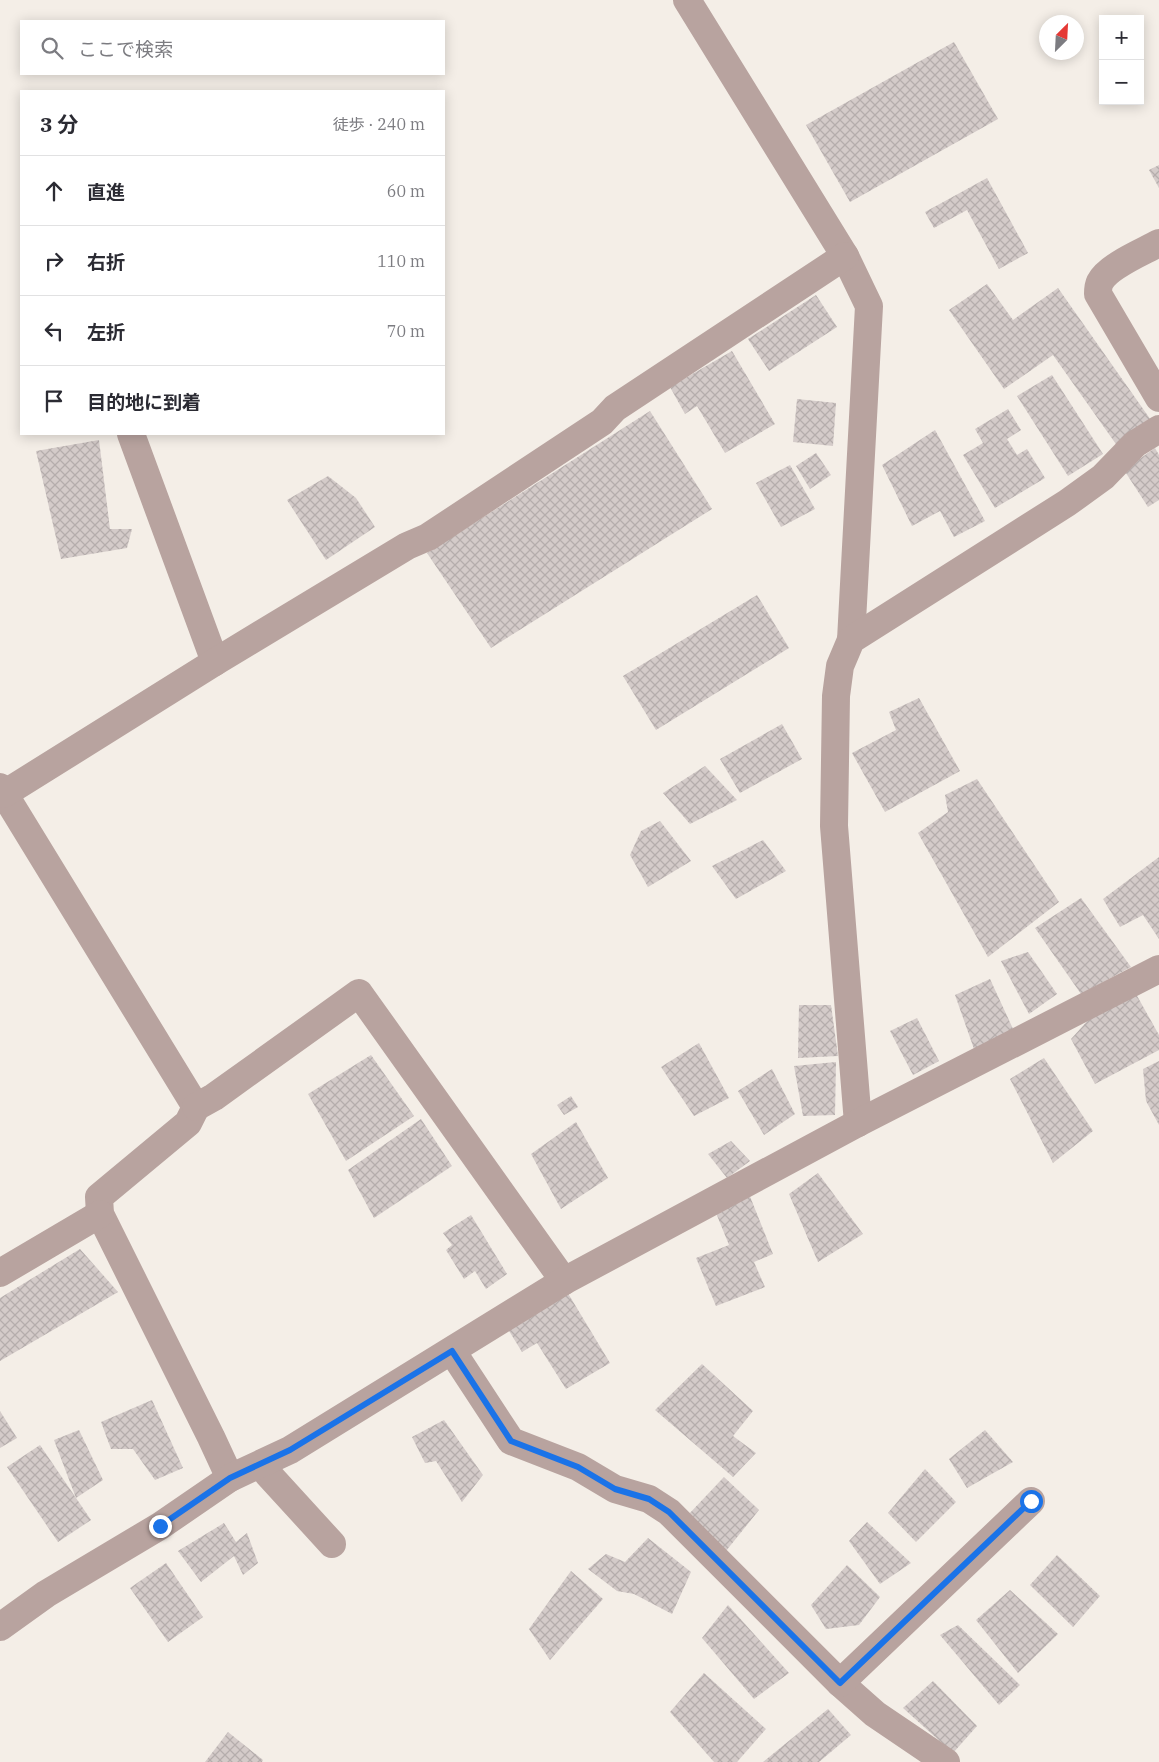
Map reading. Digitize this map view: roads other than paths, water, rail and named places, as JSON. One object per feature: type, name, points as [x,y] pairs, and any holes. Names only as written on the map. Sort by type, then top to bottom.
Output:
[{"type":"street","points":[[687,0],[845,256],[869,306],[852,640],[840,666],[836,696],[834,826],[858,1123]]},
{"type":"street","points":[[1159,243],[1123,262],[1107,274],[1099,283],[1098,294],[1159,398]]},
{"type":"street","points":[[196,1107],[2,791],[406,546],[428,537],[602,422],[615,408],[845,256]]},
{"type":"street","points":[[852,640],[1067,503],[1103,477],[1135,444],[1159,429]]},
{"type":"street","points":[[131,435],[216,662]]},
{"type":"street","points":[[0,1627],[46,1594],[160,1526],[230,1478],[290,1450],[564,1281],[858,1123],[1159,969]]},
{"type":"street","points":[[230,1478],[100,1214],[99,1197],[188,1123],[196,1107],[214,1097],[359,993],[564,1281]]},
{"type":"street","points":[[0,1273],[100,1214]]},
{"type":"street","points":[[452,1351],[511,1441],[578,1467],[615,1489],[649,1499],[669,1512],[840,1683],[875,1714],[946,1762]]},
{"type":"street","points":[[263,1463],[268,1474],[332,1544]]},
{"type":"street","points":[[840,1683],[1031,1501]]}]
